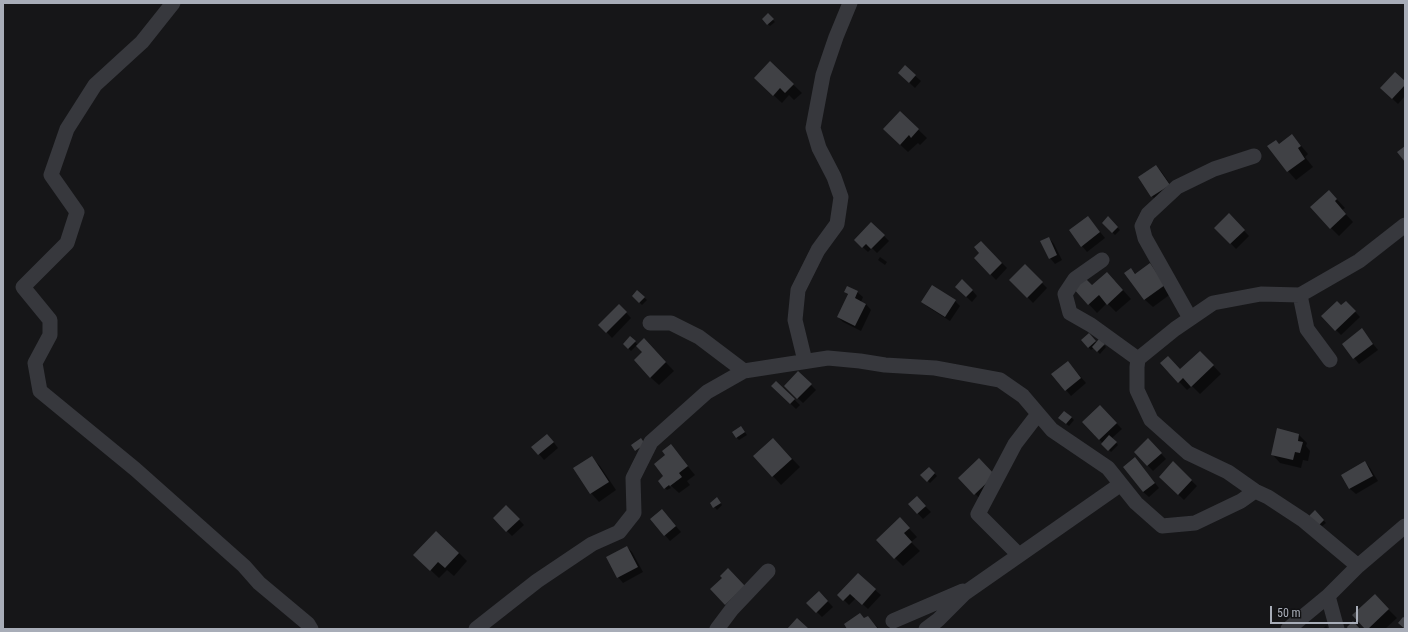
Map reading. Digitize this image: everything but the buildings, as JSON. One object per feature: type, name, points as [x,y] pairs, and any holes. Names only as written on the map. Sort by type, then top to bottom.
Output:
[{"type":"street","points":[[173,3],[142,42],[94,85],[67,129],[51,175],[77,212],[67,243],[23,287],[50,320],[50,335],[35,363],[40,390],[135,469],[244,566],[259,582],[308,624],[311,629]]},
{"type":"street","points":[[805,361],[795,320],[798,290],[818,250],[836,224],[841,197],[834,177],[819,148],[813,128],[823,75],[850,3]]},
{"type":"street","points":[[1190,318],[1145,238],[1142,226],[1148,214],[1176,187],[1214,169],[1254,156]]},
{"type":"street","points":[[1358,566],[1303,520],[1268,497],[1254,491],[1228,472],[1188,453],[1151,420],[1137,390],[1138,359],[1175,328],[1213,303],[1261,294],[1300,295],[1359,261],[1405,225]]},
{"type":"street","points":[[1102,260],[1075,279],[1065,294],[1070,313],[1091,325],[1138,359]]},
{"type":"street","points":[[1300,295],[1307,329],[1330,360]]},
{"type":"street","points":[[650,323],[671,323],[699,336],[744,371]]},
{"type":"street","points":[[476,629],[550,573],[592,544],[619,532],[634,513],[633,478],[651,442],[707,392],[744,371],[828,358],[860,360],[885,365],[935,368],[1000,380],[1023,396],[1052,430],[1108,468],[1136,503],[1162,526],[1195,523],[1241,501],[1254,491]]},
{"type":"street","points":[[1019,555],[978,514],[1015,444],[1038,414]]},
{"type":"street","points":[[926,629],[938,620],[964,593],[1121,484]]},
{"type":"street","points":[[1288,629],[1328,596],[1358,566],[1405,526]]},
{"type":"street","points":[[717,629],[732,609],[768,571]]},
{"type":"street","points":[[893,621],[978,584]]},
{"type":"street","points":[[1328,596],[1337,629]]}]
